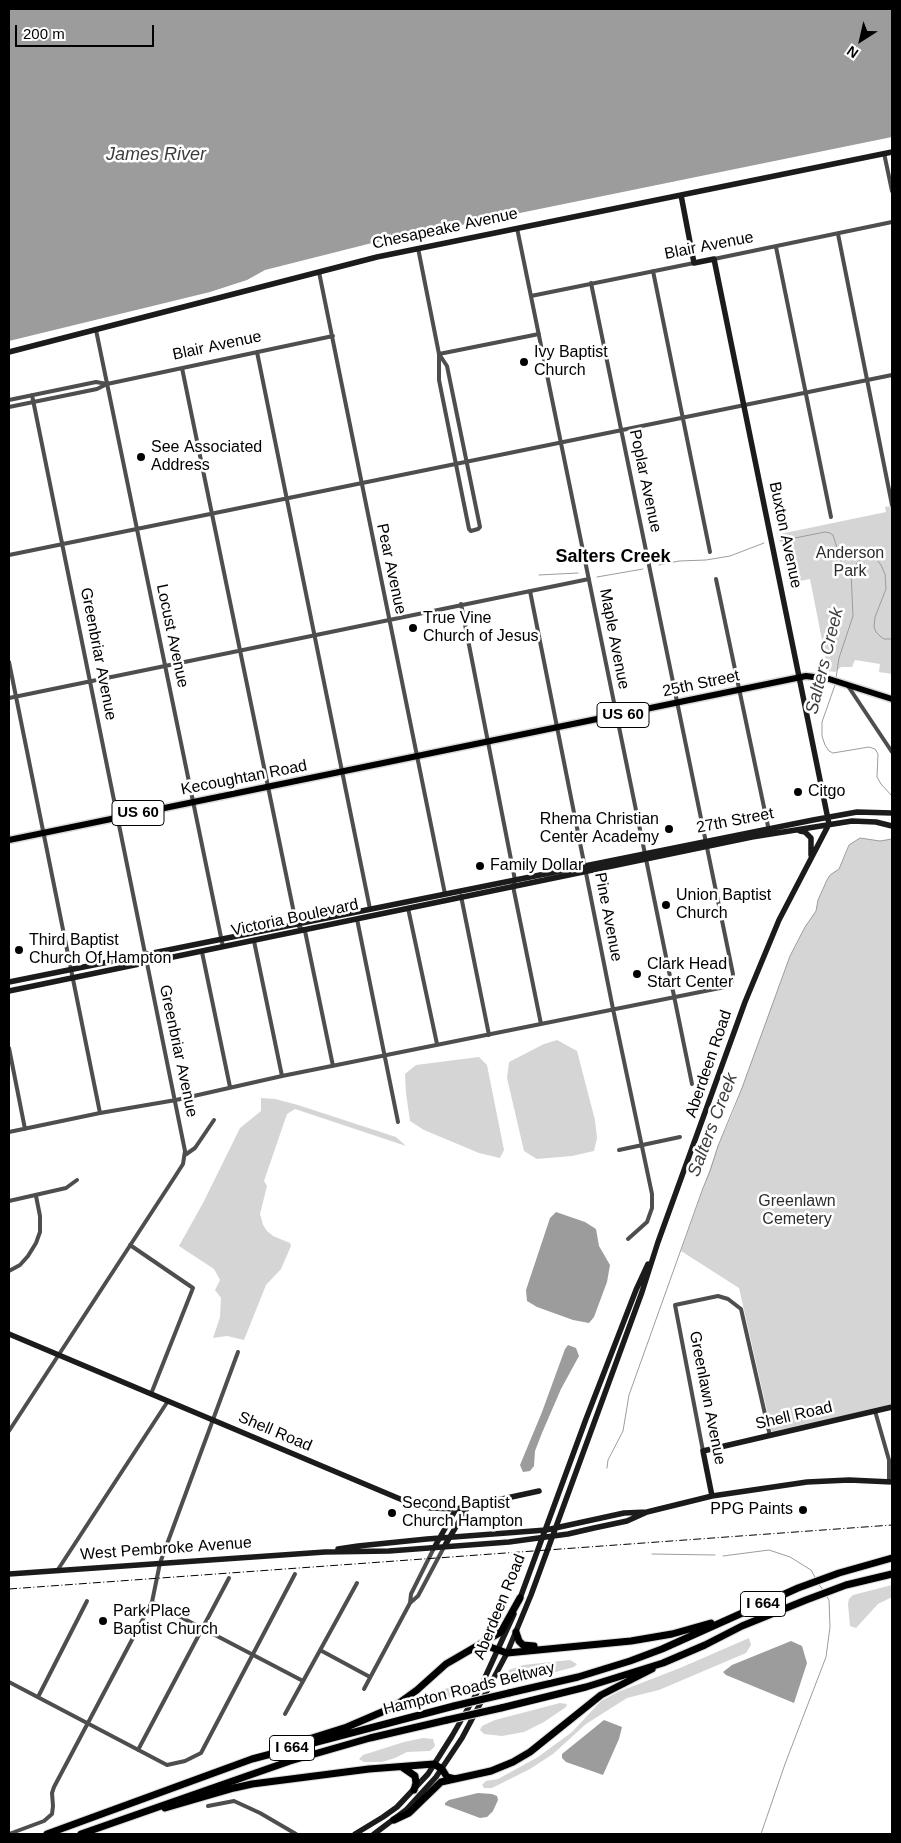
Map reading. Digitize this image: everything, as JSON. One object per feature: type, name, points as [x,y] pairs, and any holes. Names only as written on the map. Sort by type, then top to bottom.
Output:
[{"type":"highway","name":"Hampton Roads Beltway","points":[[47,1834],[252,1759],[454,1706],[578,1677],[662,1649],[798,1588],[839,1573],[892,1558]]},
{"type":"highway","name":"Hampton Roads Beltway","points":[[81,1834],[290,1761],[370,1738],[586,1687],[663,1663],[706,1645],[750,1623],[806,1600],[846,1585],[892,1574]]},
{"type":"highway","points":[[252,1759],[304,1739],[347,1727],[382,1712],[416,1690],[446,1664],[503,1630],[520,1598]]},
{"type":"highway","points":[[474,1648],[485,1646],[507,1653],[654,1638],[728,1619]]},
{"type":"highway","points":[[516,1632],[519,1641],[526,1647],[582,1645]]},
{"type":"highway","points":[[394,1820],[409,1813],[436,1785],[491,1771],[513,1762],[547,1740],[601,1695],[663,1663]]},
{"type":"highway","points":[[136,1815],[179,1806],[207,1795],[252,1784],[336,1773],[434,1764],[442,1769],[447,1777],[455,1779]]},
{"type":"highway","points":[[402,1766],[415,1776],[414,1790]]},
{"type":"main road","name":"Chesapeake Avenue","points":[[9,352],[418,248],[892,152]]},
{"type":"main road","points":[[681,195],[694,263]]},
{"type":"main road","name":"Blair Avenue","points":[[694,263],[714,259]]},
{"type":"main road","name":"Buxton Avenue","points":[[714,259],[828,817]]},
{"type":"main road","name":"25th Street","points":[[366,767],[811,676],[845,683],[892,699]]},
{"type":"main road","name":"Kecoughtan Road","points":[[9,840],[366,767]]},
{"type":"main road","name":"27th Street","points":[[585,868],[769,831],[828,817],[866,812],[892,814]]},
{"type":"main road","points":[[828,817],[829,824]]},
{"type":"main road","name":"27th Street","points":[[769,831],[796,831],[829,824],[868,821],[892,826]]},
{"type":"main road","name":"Aberdeen Road","points":[[374,1834],[394,1820],[418,1798],[442,1769],[462,1738],[507,1653],[556,1528],[748,994],[771,937],[829,824]]},
{"type":"main road","points":[[796,831],[805,832],[811,838],[811,857]]},
{"type":"main road","name":"Victoria Boulevard","points":[[9,982],[370,909],[446,897],[585,868]]},
{"type":"main road","name":"Victoria Boulevard","points":[[9,991],[357,920],[446,897]]},
{"type":"main road","name":"Aberdeen Road","points":[[356,1834],[383,1817],[414,1790],[434,1764],[476,1694],[499,1650],[636,1290],[658,1242]]},
{"type":"main road","name":"Shell Road","points":[[9,1334],[407,1502],[432,1508],[456,1509],[539,1490]]},
{"type":"main road","name":"Shell Road","points":[[703,1451],[892,1407]]},
{"type":"main road","name":"Greenlawn Avenue","points":[[703,1451],[712,1496]]},
{"type":"main road","name":"West Pembroke Avenue","points":[[9,1574],[325,1552],[444,1548],[543,1538],[627,1521],[647,1512],[712,1496],[807,1482],[849,1480],[891,1482]]},
{"type":"main road","points":[[444,1548],[467,1508]]},
{"type":"main road","points":[[434,1548],[456,1509]]},
{"type":"main road","name":"West Pembroke Avenue","points":[[325,1552],[358,1546],[546,1530],[624,1513],[647,1512]]},
{"type":"street","points":[[884,154],[892,192]]},
{"type":"street","name":"Blair Avenue","points":[[714,259],[892,222]]},
{"type":"street","name":"Maple Avenue","points":[[517,228],[692,1084]]},
{"type":"street","points":[[838,234],[892,505]]},
{"type":"street","points":[[776,247],[831,517]]},
{"type":"street","points":[[418,248],[439,354],[438,374],[455,463],[471,531],[478,529],[480,526],[447,366],[439,354]]},
{"type":"street","name":"Blair Avenue","points":[[531,296],[694,263]]},
{"type":"street","points":[[653,270],[710,552]]},
{"type":"street","name":"Pear Avenue","points":[[319,272],[446,897]]},
{"type":"street","name":"Poplar Avenue","points":[[591,283],[707,843],[733,978],[730,984],[724,987],[674,997]]},
{"type":"street","name":"Locust Avenue","points":[[96,330],[224,948]]},
{"type":"street","points":[[439,354],[539,334]]},
{"type":"street","name":"Blair Avenue","points":[[9,407],[98,389],[107,384],[332,336]]},
{"type":"street","points":[[258,352],[370,909]]},
{"type":"street","points":[[182,368],[296,924],[305,930],[333,1066]]},
{"type":"street","points":[[9,555],[892,375]]},
{"type":"street","name":"Blair Avenue","points":[[9,400],[96,382],[107,384]]},
{"type":"street","name":"Greenbriar Avenue","points":[[32,395],[64,544],[90,682],[176,1100],[186,1151],[185,1155]]},
{"type":"street","points":[[446,414],[456,411]]},
{"type":"street","points":[[9,698],[589,579]]},
{"type":"street","points":[[716,579],[738,691],[769,831]]},
{"type":"street","name":"Pine Avenue","points":[[530,591],[556,728],[652,1194],[652,1204],[645,1224],[628,1239]]},
{"type":"street","points":[[461,604],[541,1024]]},
{"type":"street","points":[[9,662],[100,1113]]},
{"type":"street","points":[[845,683],[892,752]]},
{"type":"street","points":[[460,894],[489,1035]]},
{"type":"street","points":[[408,908],[437,1044]]},
{"type":"street","points":[[357,920],[398,1122]]},
{"type":"street","points":[[254,941],[282,1076]]},
{"type":"street","points":[[202,952],[230,1087]]},
{"type":"street","points":[[9,1132],[100,1113],[176,1100],[282,1076],[674,997]]},
{"type":"street","points":[[9,1048],[25,1129]]},
{"type":"street","points":[[9,1431],[176,1176],[183,1164],[185,1155],[195,1148],[214,1120]]},
{"type":"street","points":[[619,1150],[680,1137]]},
{"type":"street","points":[[9,1201],[66,1188],[77,1180]]},
{"type":"street","points":[[9,1271],[20,1265],[28,1256],[40,1232],[40,1216],[36,1196]]},
{"type":"street","points":[[130,1245],[193,1288],[151,1394]]},
{"type":"street","name":"Greenlawn Avenue","points":[[703,1451],[675,1305],[718,1296],[725,1298],[741,1310],[770,1436]]},
{"type":"street","points":[[9,1834],[48,1819],[52,1814],[53,1790],[152,1602],[160,1563],[238,1352]]},
{"type":"street","points":[[57,1570],[168,1401]]},
{"type":"street","points":[[875,1411],[890,1460],[891,1482]]},
{"type":"street","points":[[410,1603],[411,1594],[434,1548]]},
{"type":"street","points":[[364,1689],[410,1603],[418,1596],[444,1548]]},
{"type":"street","points":[[9,1689],[10,1683],[167,1765],[185,1761],[201,1753],[295,1574]]},
{"type":"street","points":[[138,1750],[229,1578]]},
{"type":"street","points":[[285,1714],[357,1583]]},
{"type":"street","points":[[38,1697],[88,1601]]},
{"type":"street","points":[[152,1602],[303,1681]]},
{"type":"street","points":[[320,1650],[370,1677]]},
{"type":"street","points":[[208,1806],[234,1802],[260,1813],[296,1834]]},
{"type":"green space","name":"Anderson Park","points":[[892,506],[892,674],[879,672],[880,664],[855,660],[852,667],[841,667],[835,672],[828,671],[810,579],[790,583],[780,534],[886,512],[885,507]]},
{"type":"green space","name":"Greenlawn Cemetery","points":[[860,838],[880,841],[892,839],[892,1404],[772,1433],[739,1288],[681,1251],[718,1146],[733,1112],[790,956],[805,927],[816,911],[818,900],[829,876],[839,869],[850,844]]},
{"type":"green space","points":[[557,1040],[577,1051],[595,1120],[597,1138],[594,1151],[572,1156],[537,1159],[524,1151],[507,1078],[509,1062],[544,1044]]},
{"type":"green space","points":[[479,1057],[487,1065],[504,1150],[500,1158],[479,1153],[424,1130],[410,1121],[405,1074],[416,1065]]},
{"type":"green space","points":[[261,1098],[275,1099],[298,1105],[396,1137],[406,1146],[295,1109],[287,1114],[264,1181],[267,1186],[260,1214],[267,1231],[273,1236],[290,1243],[291,1246],[281,1269],[266,1285],[244,1340],[227,1336],[213,1338],[220,1317],[221,1298],[215,1290],[220,1280],[214,1269],[179,1246],[203,1203],[240,1128],[261,1111]]},
{"type":"green space","points":[[892,1585],[892,1597],[878,1604],[856,1628],[850,1626],[848,1604],[849,1599],[853,1595]]},
{"type":"green space","points":[[749,1638],[751,1645],[746,1653],[659,1690],[627,1698],[586,1724],[553,1754],[530,1769],[492,1788],[484,1788],[482,1785],[486,1781],[498,1779],[538,1757],[572,1732],[601,1701],[618,1692]]},
{"type":"green space","points":[[570,1660],[577,1664],[574,1667],[545,1675],[511,1681],[506,1676],[509,1670],[523,1665]]},
{"type":"green space","points":[[469,1684],[471,1687],[465,1692],[426,1705],[418,1705],[415,1702],[430,1693]]},
{"type":"green space","points":[[560,1703],[567,1704],[566,1707],[544,1722],[524,1732],[502,1736],[484,1734],[480,1730],[482,1726],[495,1720]]},
{"type":"green space","points":[[423,1738],[433,1739],[435,1746],[430,1751],[407,1752],[382,1762],[364,1762],[359,1759],[363,1755]]},
{"type":"water","name":"James River","points":[[9,9],[892,9],[892,137],[368,244],[265,270],[247,280],[210,292],[9,341]]},
{"type":"water","points":[[556,1212],[585,1222],[596,1229],[599,1246],[610,1265],[607,1282],[594,1317],[589,1323],[573,1320],[537,1307],[527,1301],[526,1290],[550,1218]]},
{"type":"water","points":[[568,1345],[576,1348],[579,1356],[561,1389],[542,1433],[535,1451],[534,1466],[530,1471],[523,1472],[520,1465]]},
{"type":"water","points":[[791,1641],[802,1646],[807,1663],[794,1703],[726,1675],[723,1672],[732,1665]]},
{"type":"water","points":[[604,1720],[622,1727],[619,1739],[603,1775],[566,1762],[562,1758],[562,1754]]},
{"type":"water","points":[[478,1793],[497,1796],[498,1800],[493,1811],[487,1817],[480,1818],[445,1805],[449,1800]]},
{"type":"waterway","points":[[780,541],[825,532],[830,533],[833,535],[843,567],[851,574]]},
{"type":"waterway","points":[[659,565],[730,556],[764,543]]},
{"type":"waterway","name":"Salters Creek","points":[[836,678],[839,658],[853,616],[851,572],[863,558],[870,557],[876,559],[885,574],[886,589],[875,617],[874,627],[881,637],[892,639]]},
{"type":"waterway","points":[[597,577],[643,569]]},
{"type":"waterway","points":[[539,575],[578,573]]},
{"type":"waterway","name":"Salters Creek","points":[[835,685],[822,722],[822,736],[825,745],[833,753],[869,747],[875,749],[878,754],[877,777],[892,796]]},
{"type":"waterway","name":"Salters Creek","points":[[607,1468],[608,1460],[623,1431],[629,1395],[718,1146],[742,1088],[790,956],[805,927],[816,911],[818,900],[827,880],[830,875],[839,869],[849,845],[860,838],[880,841],[892,839]]},
{"type":"waterway","points":[[723,1556],[769,1550],[790,1557],[811,1570],[816,1579]]},
{"type":"waterway","points":[[652,1554],[715,1555]]},
{"type":"waterway","points":[[818,1583],[823,1590]]},
{"type":"waterway","points":[[761,1834],[785,1764],[826,1657],[830,1627],[829,1600],[826,1595]]},
{"type":"railway","points":[[9,1589],[892,1525]]},
{"type":"place","name":"Ivy Baptist Church","points":[[524,362]]},
{"type":"place","name":"See Associated Address","points":[[141,457]]},
{"type":"place","name":"True Vine Church of Jesus","points":[[413,628]]},
{"type":"place","name":"Citgo","points":[[798,792]]},
{"type":"place","name":"Rhema Christian Center Academy","points":[[669,829]]},
{"type":"place","name":"Family Dollar","points":[[480,866]]},
{"type":"place","name":"Union Baptist Church","points":[[666,905]]},
{"type":"place","name":"Third Baptist Church Of Hampton","points":[[19,950]]},
{"type":"place","name":"Clark Head Start Center","points":[[637,974]]},
{"type":"place","name":"PPG Paints","points":[[803,1510]]},
{"type":"place","name":"Second Baptist Church Hampton","points":[[392,1513]]},
{"type":"place","name":"Park Place Baptist Church","points":[[103,1621]]},
{"type":"district","name":"Salters Creek","points":[[613,557]]}]
